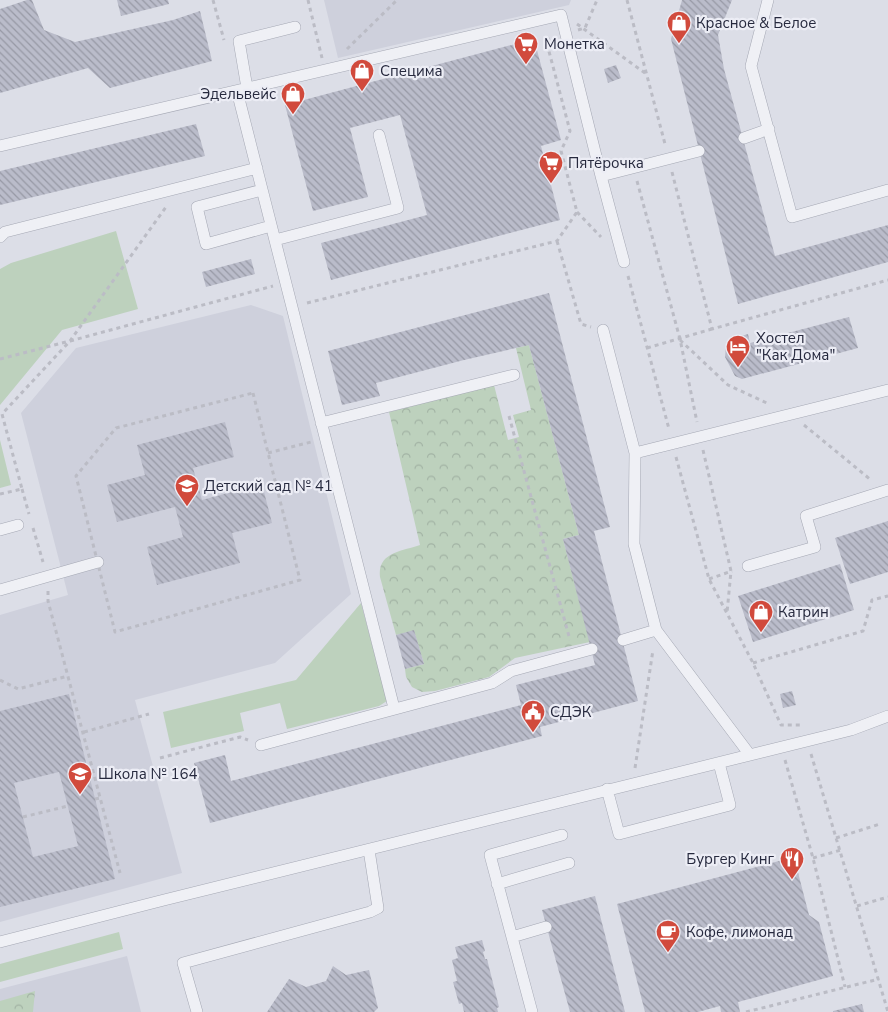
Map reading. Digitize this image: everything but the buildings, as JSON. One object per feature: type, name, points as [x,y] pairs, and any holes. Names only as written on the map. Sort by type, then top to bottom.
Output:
[{"type":"lane","points":[[768,0],[751,66],[792,217],[888,190]]},
{"type":"lane","points":[[0,146],[561,15],[624,262]]},
{"type":"lane","points":[[294,27],[239,41],[242,90],[262,190],[394,708]]},
{"type":"lane","points":[[744,138],[769,129]]},
{"type":"lane","points":[[275,240],[398,208],[379,135]]},
{"type":"lane","points":[[601,176],[699,151]]},
{"type":"lane","points":[[0,238],[5,232],[257,168]]},
{"type":"lane","points":[[262,190],[197,207],[206,244],[272,226]]},
{"type":"lane","points":[[603,330],[634,453],[634,544],[656,630],[750,755]]},
{"type":"lane","points":[[321,424],[514,375]]},
{"type":"lane","points":[[634,453],[888,390]]},
{"type":"lane","points":[[748,566],[815,547],[806,516],[888,490]]},
{"type":"lane","points":[[0,530],[18,525]]},
{"type":"lane","points":[[0,590],[98,562]]},
{"type":"lane","points":[[623,640],[656,630]]},
{"type":"lane","points":[[261,745],[492,683],[511,671],[592,649]]},
{"type":"lane","points":[[0,942],[851,730],[888,716]]},
{"type":"lane","points":[[607,790],[619,834],[730,805],[719,763]]},
{"type":"lane","points":[[532,1012],[490,855],[562,835]]},
{"type":"lane","points":[[197,1012],[183,963],[370,912],[378,908],[370,850]]},
{"type":"lane","points":[[497,884],[569,863]]},
{"type":"lane","points":[[512,937],[546,927]]},
{"type":"path","points":[[308,0],[325,70]]},
{"type":"path","points":[[344,51],[397,0]]},
{"type":"path","points":[[597,0],[584,28],[546,40],[570,131],[561,151],[577,212],[604,240]]},
{"type":"path","points":[[627,0],[712,329]]},
{"type":"path","points":[[561,15],[584,28],[646,73]]},
{"type":"path","points":[[633,168],[680,339],[700,437],[731,571],[727,614]]},
{"type":"path","points":[[29,515],[2,414],[70,341],[179,188]]},
{"type":"path","points":[[306,303],[557,241],[577,212]]},
{"type":"path","points":[[557,241],[581,324],[603,330]]},
{"type":"path","points":[[624,262],[709,579],[753,663],[781,725],[804,725],[807,741],[888,1012]]},
{"type":"path","points":[[647,348],[888,280]]},
{"type":"path","points":[[0,359],[286,283]]},
{"type":"path","points":[[253,393],[268,453],[300,580],[115,632],[76,476],[116,428],[253,393]]},
{"type":"path","points":[[509,416],[574,654]]},
{"type":"path","points":[[268,453],[325,439]]},
{"type":"path","points":[[0,494],[22,489]]},
{"type":"path","points":[[32,524],[46,576],[48,601],[120,873]]},
{"type":"path","points":[[709,579],[748,566]]},
{"type":"path","points":[[753,663],[863,631],[872,600],[888,596]]},
{"type":"path","points":[[633,783],[656,630]]},
{"type":"path","points":[[0,680],[18,689],[68,676]]},
{"type":"path","points":[[84,732],[149,714]]},
{"type":"path","points":[[160,758],[240,736],[261,745]]},
{"type":"path","points":[[784,755],[813,858],[845,987]]},
{"type":"path","points":[[95,799],[101,798]]},
{"type":"path","points":[[23,817],[68,806]]},
{"type":"path","points":[[836,838],[880,824]]},
{"type":"path","points":[[813,858],[841,850]]},
{"type":"path","points":[[857,906],[888,897]]},
{"type":"path","points":[[746,1012],[879,979]]},
{"type":"shaded area","points":[[324,0],[571,0],[569,5],[338,58]]},
{"type":"shaded area","name":"Детский сад № 41","points":[[251,305],[283,316],[351,594],[275,663],[135,700],[182,873],[0,922],[0,615],[68,595],[21,413],[76,348]]},
{"type":"shaded area","points":[[127,956],[141,1012],[0,1012],[0,989]]},
{"type":"green space","points":[[116,231],[138,309],[62,330],[0,405],[0,269],[11,263]]},
{"type":"green space","points":[[529,345],[579,535],[563,539],[590,642],[515,658],[489,677],[435,691],[422,692],[412,687],[406,677],[405,669],[424,664],[414,631],[396,635],[380,577],[380,569],[387,557],[399,551],[420,545],[389,412],[494,385],[508,440],[519,437],[513,415],[531,410],[516,348]]},
{"type":"green space","points":[[0,440],[11,485],[0,488]]},
{"type":"green space","points":[[361,603],[387,701],[379,706],[287,729],[280,703],[240,713],[244,731],[171,748],[163,712],[296,680]]},
{"type":"green space","points":[[119,932],[123,949],[0,982],[0,964]]},
{"type":"green space","points":[[35,991],[33,1012],[0,1012],[0,1001]]},
{"type":"place","name":"Красное & Белое","points":[[679,44]]},
{"type":"place","name":"Монетка","points":[[526,65]]},
{"type":"place","name":"Специма","points":[[362,92]]},
{"type":"place","name":"Эдельвейс","points":[[293,115]]},
{"type":"place","name":"Пятёрочка","points":[[551,184]]},
{"type":"place","name":"Хостел \"Как Дома\"","points":[[738,368]]},
{"type":"place","name":"Детский сад № 41","points":[[187,507]]},
{"type":"place","name":"Катрин","points":[[761,633]]},
{"type":"place","name":"СДЭК","points":[[533,733]]},
{"type":"place","name":"Школа № 164","points":[[80,795]]},
{"type":"place","name":"Бургер Кинг","points":[[792,880]]},
{"type":"place","name":"Кофе, лимонад","points":[[668,953]]}]
